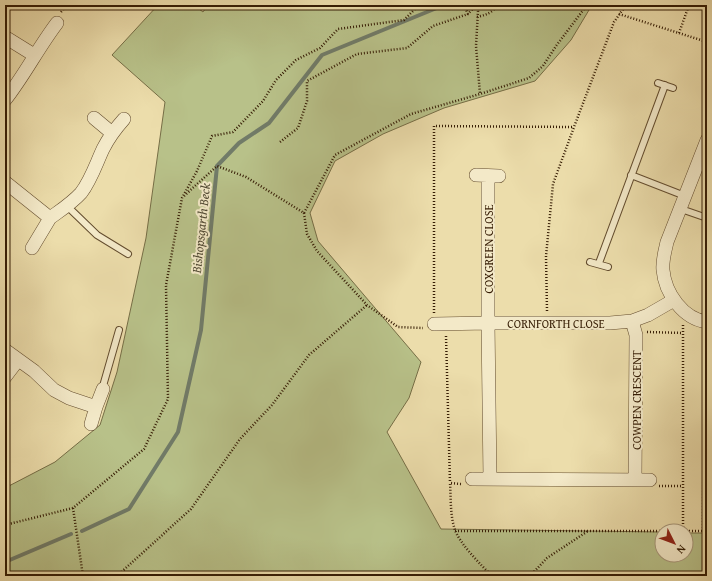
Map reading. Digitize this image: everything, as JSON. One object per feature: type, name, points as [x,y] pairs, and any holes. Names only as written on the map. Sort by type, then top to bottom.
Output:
[{"type":"street","points":[[5,100],[34,55],[57,24]]},
{"type":"street","points":[[5,37],[34,55]]},
{"type":"street","points":[[94,118],[112,133]]},
{"type":"street","points":[[32,248],[50,218],[67,206],[81,192],[91,177],[112,133],[124,119]]},
{"type":"street","points":[[705,322],[690,315],[674,300],[665,282],[662,269],[663,256],[707,140]]},
{"type":"street","name":"COXGREEN CLOSE","points":[[488,176],[488,322]]},
{"type":"street","points":[[5,182],[50,218]]},
{"type":"street","name":"CORNFORTH CLOSE","points":[[440,324],[488,322],[610,324],[632,321],[648,315],[674,300]]},
{"type":"street","name":"COWPEN CRESCENT","points":[[632,321],[636,336],[635,480]]},
{"type":"street","points":[[488,322],[490,479]]},
{"type":"street","points":[[5,350],[34,371],[54,390],[68,398],[96,407]]},
{"type":"street","points":[[5,377],[18,360]]},
{"type":"street","points":[[91,424],[103,389]]},
{"type":"street","points":[[472,479],[635,480],[651,483]]},
{"type":"lane","points":[[658,83],[673,88]]},
{"type":"lane","points":[[599,264],[665,85]]},
{"type":"lane","points":[[632,175],[685,196]]},
{"type":"lane","points":[[67,206],[97,235],[128,254]]},
{"type":"lane","points":[[681,209],[707,218]]},
{"type":"lane","points":[[590,262],[608,267]]},
{"type":"lane","points":[[103,389],[119,330]]},
{"type":"path","points":[[5,525],[73,508],[144,449],[168,399],[166,285],[182,198],[197,171],[212,136],[233,132],[263,101],[276,80],[296,60],[320,48],[338,29],[363,24],[404,20],[419,5]]},
{"type":"path","points":[[464,5],[468,14]]},
{"type":"path","points":[[280,142],[298,128],[307,101],[307,81],[357,54],[407,48],[433,26],[468,14],[476,5],[476,46],[480,94]]},
{"type":"path","points":[[477,17],[488,14],[495,9],[497,5]]},
{"type":"path","points":[[440,324],[434,329],[398,327],[367,305],[317,251],[307,234],[304,213],[335,155],[411,114],[530,78],[543,66],[587,5]]},
{"type":"path","points":[[547,323],[546,256],[553,184],[614,22],[626,5]]},
{"type":"path","points":[[679,33],[689,5]]},
{"type":"path","points":[[619,14],[707,42]]},
{"type":"path","points":[[492,576],[470,553],[455,531],[452,510],[440,324],[434,126],[574,127]]},
{"type":"path","points":[[182,198],[217,166],[246,177],[304,213]]},
{"type":"path","points":[[118,576],[191,509],[240,439],[272,405],[309,355],[367,305]]},
{"type":"path","points":[[683,320],[683,523]]},
{"type":"path","points":[[703,531],[705,322]]},
{"type":"path","points":[[642,332],[683,332]]},
{"type":"path","points":[[450,483],[470,484],[472,479]]},
{"type":"path","points":[[651,483],[683,486]]},
{"type":"path","points":[[73,508],[83,576]]},
{"type":"path","points":[[455,531],[654,531]]},
{"type":"path","points":[[530,576],[547,558],[588,531]]},
{"type":"path","points":[[694,531],[707,531]]},
{"type":"green space","points":[[158,5],[194,5],[203,12],[208,5],[592,5],[571,40],[535,81],[444,108],[383,134],[335,161],[310,213],[318,241],[421,362],[409,398],[387,432],[441,529],[654,532],[654,563],[694,563],[694,533],[707,533],[707,576],[5,576],[5,488],[55,462],[100,425],[117,372],[146,238],[165,102],[112,55]]},
{"type":"waterway","name":"Bishopsgarth Beck","points":[[82,531],[129,509],[178,432],[201,330],[217,166],[239,143],[269,123],[322,55],[444,5]]},
{"type":"waterway","name":"Bishopsgarth Beck","points":[[5,562],[71,534]]}]
